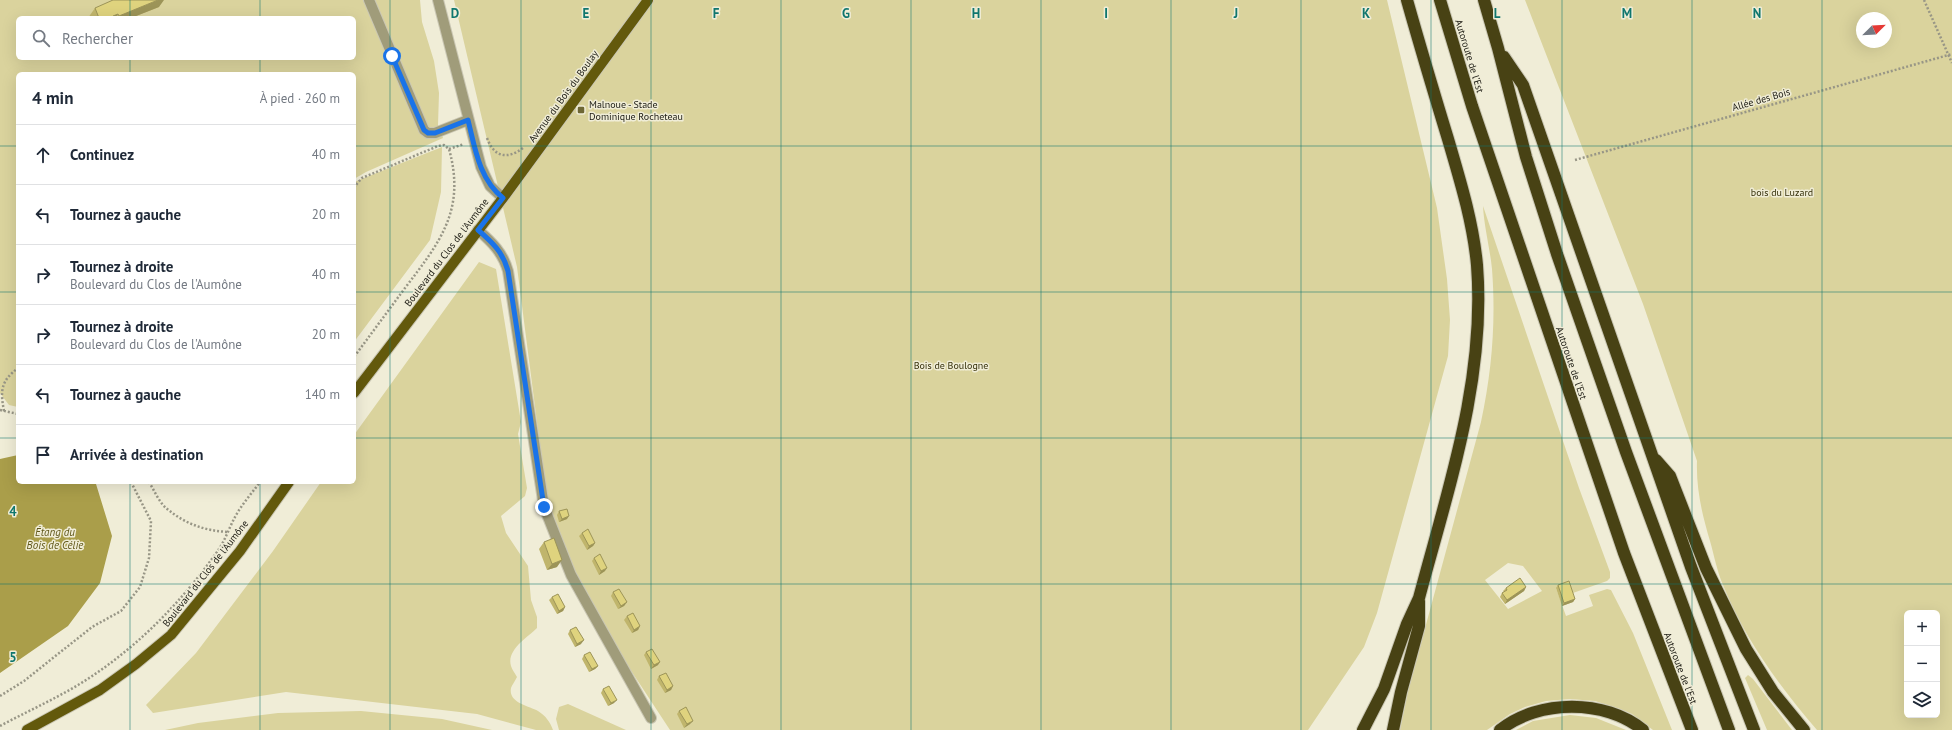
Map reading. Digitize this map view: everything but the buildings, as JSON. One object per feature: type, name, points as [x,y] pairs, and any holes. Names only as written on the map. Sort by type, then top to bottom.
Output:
[{"type":"highway","points":[[1363,730],[1384,689],[1407,624],[1419,598],[1468,412],[1475,363],[1478,312],[1477,265],[1470,223],[1457,171],[1407,0]]},
{"type":"highway","name":"Autoroute de l’Est","points":[[1440,0],[1475,114],[1622,545],[1692,730]]},
{"type":"highway","points":[[1484,0],[1526,157],[1560,261],[1626,452],[1729,730]]},
{"type":"highway","points":[[1498,48],[1523,86],[1691,567],[1754,730]]},
{"type":"highway","points":[[1651,454],[1670,476],[1706,568],[1746,649],[1773,692],[1804,730]]},
{"type":"highway","points":[[1393,730],[1401,692],[1419,626],[1419,598]]},
{"type":"highway","points":[[1500,730],[1522,717],[1544,711],[1572,707],[1605,710],[1624,717],[1644,730]]},
{"type":"main road","name":"Avenue du Bois du Boulay","points":[[503,198],[646,4]]},
{"type":"main road","name":"Boulevard du Clos de l'Aumône","points":[[356,390],[503,198]]},
{"type":"main road","name":"Boulevard du Clos de l'Aumône","points":[[27,730],[100,690],[136,664],[171,635],[240,551],[288,484]]},
{"type":"street","points":[[369,0],[424,130],[428,133],[435,133],[468,120]]},
{"type":"street","name":"Boulevard du Clos de l'Aumône","points":[[438,0],[468,120],[485,178],[490,186],[503,198]]},
{"type":"street","points":[[478,230],[493,243],[504,258],[508,271],[546,514],[571,575],[651,718]]},
{"type":"path","points":[[1924,0],[1952,64]]},
{"type":"path","name":"Allée des Bois","points":[[1575,160],[1952,54]]},
{"type":"path","points":[[487,137],[496,154],[504,156],[527,146]]},
{"type":"path","points":[[356,185],[362,178],[385,167],[438,146],[444,145],[449,149],[453,169],[454,193],[450,216],[445,230],[430,256],[356,354]]},
{"type":"path","points":[[16,369],[8,375],[5,382],[2,400],[2,411],[16,414]]},
{"type":"path","points":[[0,696],[24,681],[92,627],[121,610],[140,587],[149,558],[151,521],[132,484]]},
{"type":"path","points":[[150,484],[165,507],[196,527],[209,531],[229,532]]},
{"type":"path","points":[[0,726],[78,685],[116,659],[141,639],[180,600],[219,550],[235,517],[259,484]]},
{"type":"green space","points":[[0,0],[420,0],[422,22],[434,61],[439,93],[438,125],[443,138],[356,178],[356,72],[16,72],[16,407],[9,405],[0,393]]},
{"type":"green space","name":"Bois de Boulogne","points":[[454,0],[1387,0],[1437,208],[1447,279],[1450,320],[1448,356],[1377,613],[1364,647],[1308,730],[670,730],[603,628],[550,523],[517,267]]},
{"type":"green space","name":"bois du Luzard","points":[[1525,0],[1952,0],[1952,730],[1817,730],[1790,697],[1764,661],[1741,624],[1732,605],[1717,569],[1704,521],[1697,482],[1697,461],[1643,304]]},
{"type":"green space","points":[[442,147],[441,192],[430,240],[356,339],[356,181]]},
{"type":"green space","points":[[1483,206],[1579,488],[1610,572],[1610,578],[1607,581],[1570,594],[1556,588],[1566,616],[1593,606],[1589,595],[1607,589],[1611,590],[1633,633],[1672,730],[1653,730],[1632,714],[1620,709],[1595,701],[1570,699],[1546,701],[1525,707],[1510,714],[1487,730],[1400,730],[1408,691],[1485,403],[1492,346],[1494,308],[1492,269]],"holes":[[[1508,563],[1523,566],[1542,591],[1508,609],[1485,580]]]},
{"type":"green space","points":[[479,262],[496,269],[521,422],[518,434],[527,488],[525,496],[501,516],[506,533],[528,566],[531,600],[537,617],[537,628],[519,644],[510,660],[512,669],[517,677],[511,688],[511,693],[516,701],[538,711],[543,715],[553,730],[536,730],[477,714],[286,692],[153,713],[146,705],[196,653],[273,551],[320,484],[356,484],[356,432]]},
{"type":"green space","points":[[1748,675],[1753,679],[1792,730],[1767,730],[1745,678]]},
{"type":"green space","points":[[568,704],[626,730],[559,730],[556,719],[559,707]]},
{"type":"green space","points":[[361,711],[442,719],[492,730],[165,730],[198,723],[278,713]]},
{"type":"green space","points":[[1570,715],[1596,718],[1626,730],[1516,730],[1533,721]]},
{"type":"water","name":"Étang du Bois de Célie","points":[[16,455],[16,484],[96,484],[112,536],[100,583],[68,626],[0,673],[0,459]]},
{"type":"place","name":"Malnoue - Stade Dominique Rocheteau","points":[[581,110]]},
{"type":"route","points":[[392,56],[424,130],[428,133],[435,133],[468,120],[485,178],[496,193],[503,198],[478,230],[493,243],[504,258],[508,271],[522,350],[544,507]]}]
